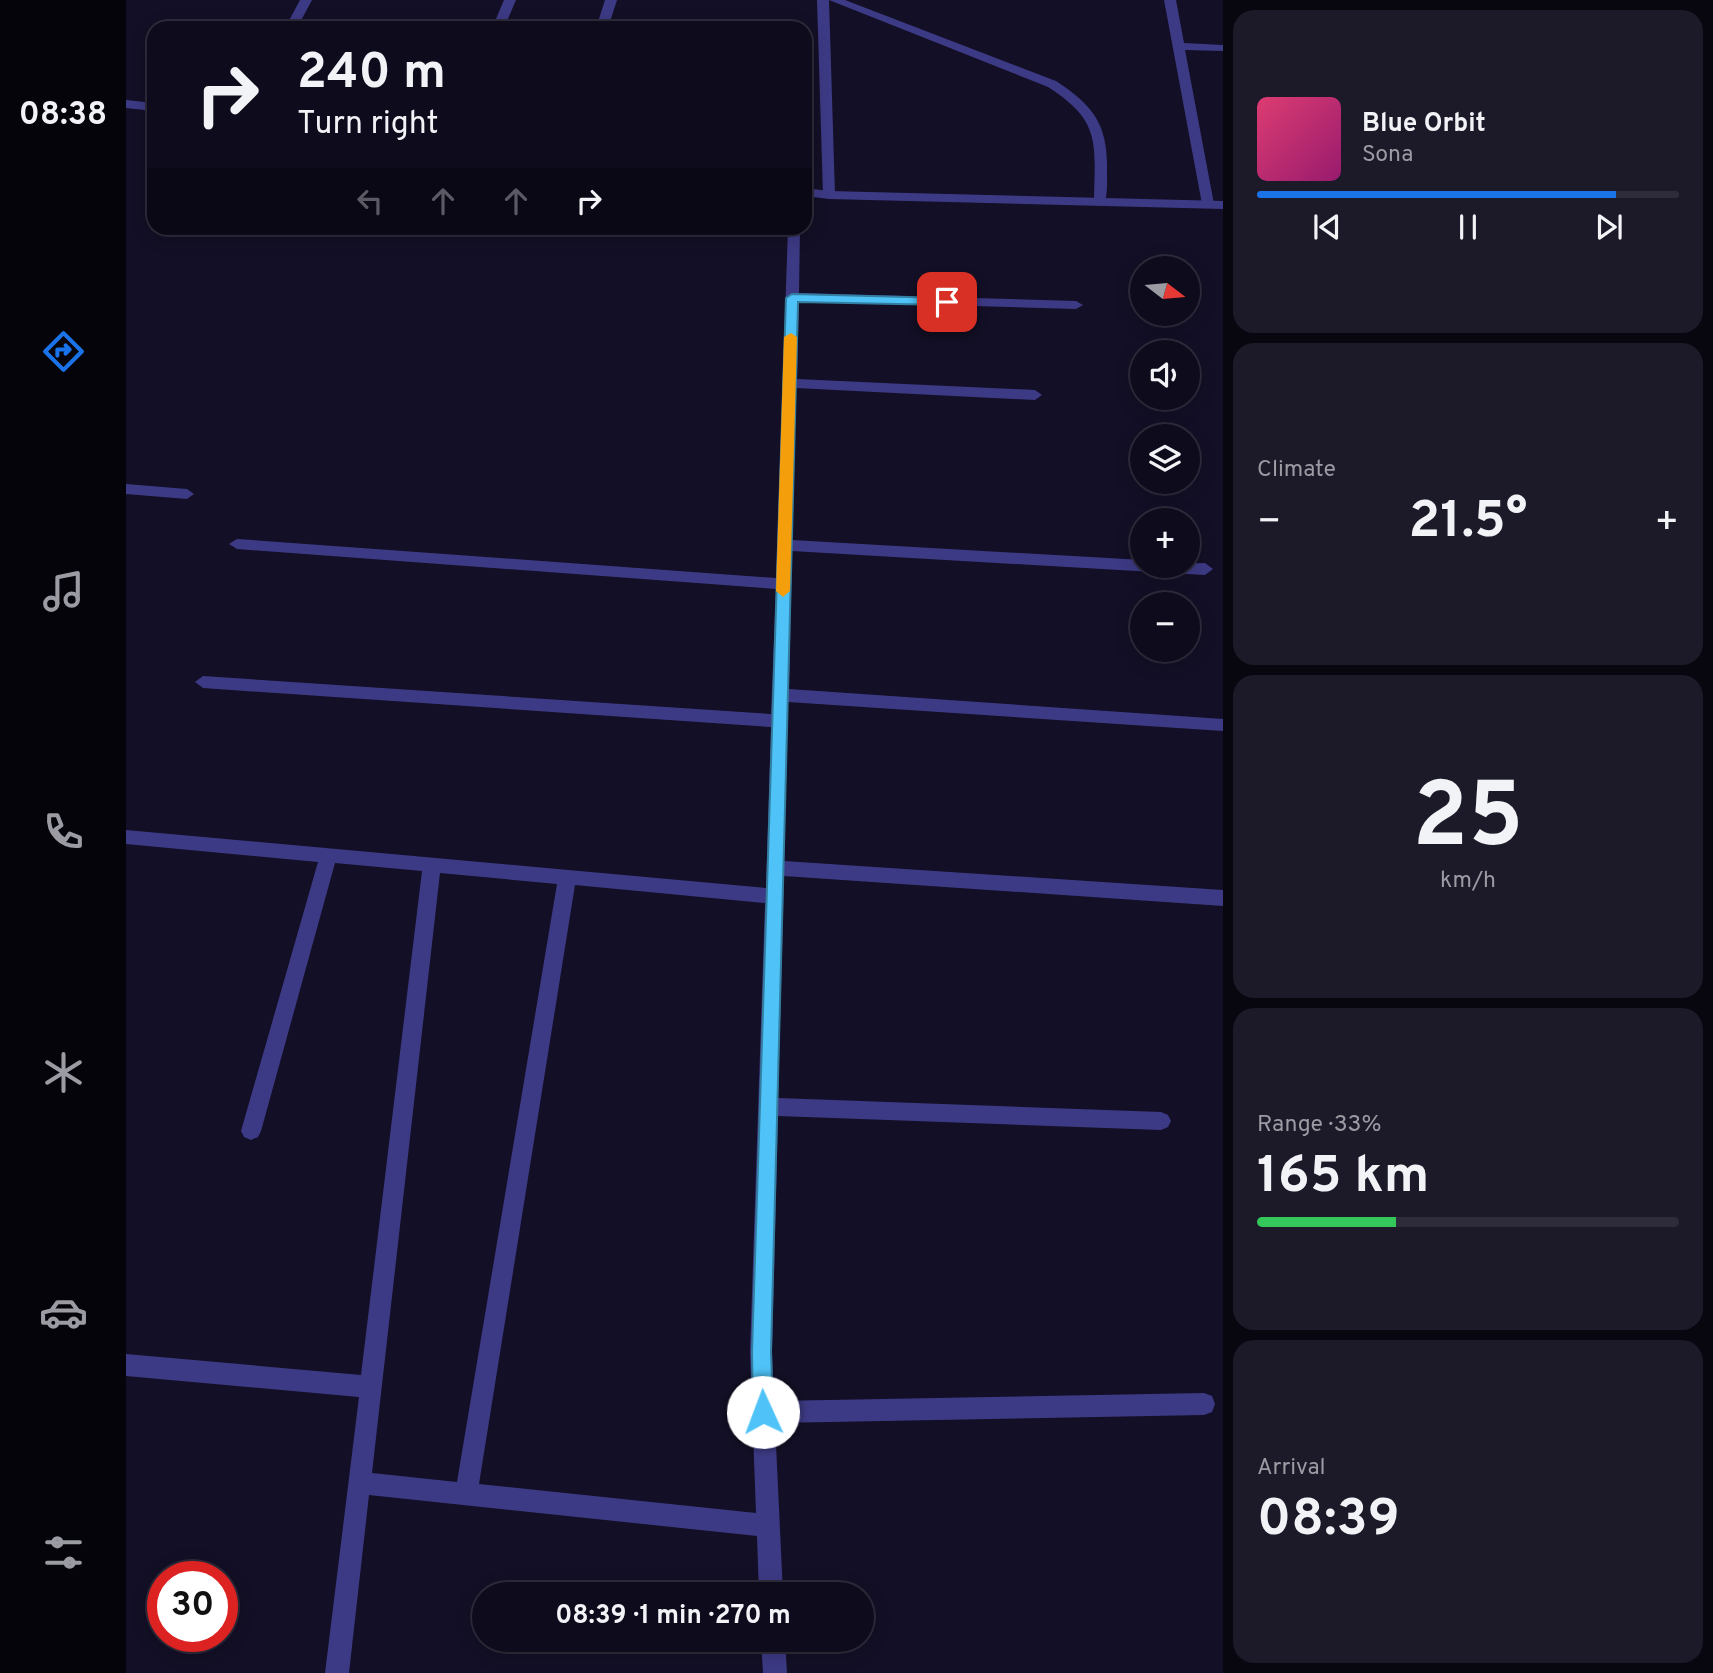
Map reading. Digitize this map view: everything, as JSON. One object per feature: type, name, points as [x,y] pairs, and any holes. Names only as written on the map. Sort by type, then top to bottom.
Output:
[{"type":"street","points":[[295,21],[306,0]]},
{"type":"street","points":[[501,21],[510,0]]},
{"type":"street","points":[[604,21],[611,0]]},
{"type":"street","points":[[823,0],[829,195]]},
{"type":"street","points":[[835,0],[1052,84],[1077,99],[1092,115],[1101,142],[1100,201]]},
{"type":"street","points":[[1170,0],[1208,204]]},
{"type":"street","points":[[1180,46],[1223,48]]},
{"type":"street","points":[[126,104],[147,106]]},
{"type":"street","points":[[812,193],[1223,205]]},
{"type":"street","points":[[771,1582],[761,1352],[794,235]]},
{"type":"street","points":[[792,298],[1076,305]]},
{"type":"street","points":[[789,383],[1035,395]]},
{"type":"street","points":[[126,489],[187,494]]},
{"type":"street","points":[[237,544],[783,584]]},
{"type":"street","points":[[785,545],[1205,569]]},
{"type":"street","points":[[202,682],[780,721]]},
{"type":"street","points":[[781,695],[1223,725]]},
{"type":"street","points":[[126,837],[774,896]]},
{"type":"street","points":[[251,1131],[329,855]]},
{"type":"street","points":[[337,1673],[432,865]]},
{"type":"street","points":[[776,868],[1223,898]]},
{"type":"street","points":[[466,1494],[567,877]]},
{"type":"street","points":[[769,1107],[1161,1121]]},
{"type":"street","points":[[126,1364],[263,1379],[371,1387]]},
{"type":"street","points":[[763,1412],[1204,1404]]},
{"type":"street","points":[[360,1483],[769,1526]]},
{"type":"street","points":[[774,1652],[775,1673]]},
{"type":"slow traffic","points":[[783,591],[791,337]]},
{"type":"route","points":[[763,1412],[761,1352],[792,298],[947,302]]}]
